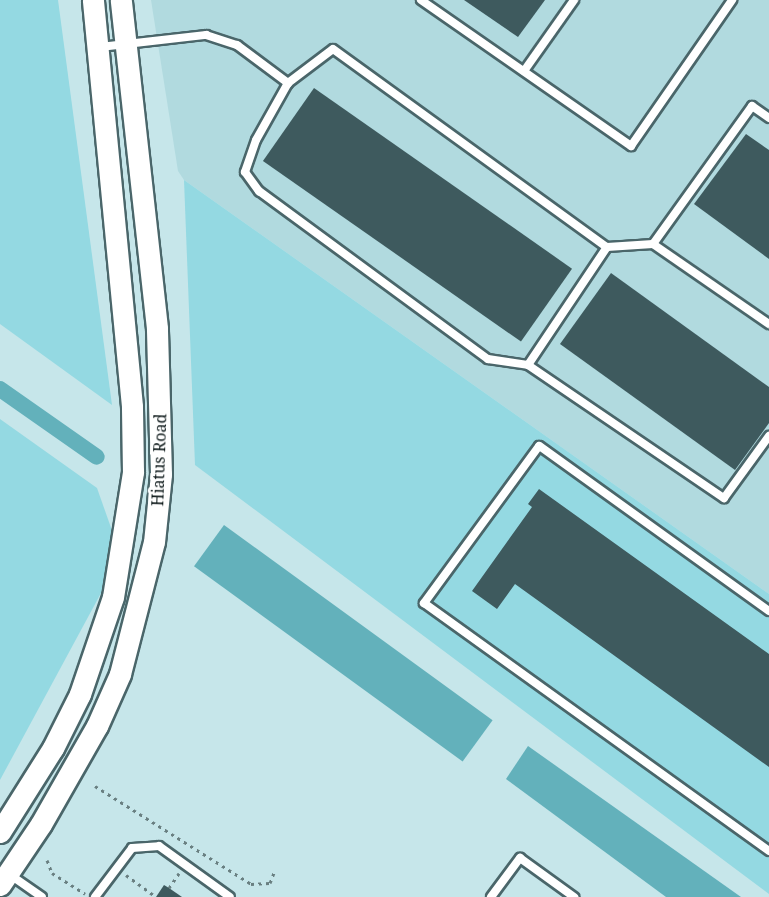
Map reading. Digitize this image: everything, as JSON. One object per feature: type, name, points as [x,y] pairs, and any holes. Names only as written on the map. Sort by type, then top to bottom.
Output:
[{"type":"main road","name":"Hiatus Road","points":[[0,832],[53,748],[80,694],[113,597],[126,532],[133,472],[132,406],[93,0]]},
{"type":"main road","name":"Hiatus Road","points":[[3,875],[74,771],[120,674],[154,542],[161,474],[157,328],[121,0]]},
{"type":"lane","points":[[421,0],[631,146],[732,0]]},
{"type":"lane","points":[[524,71],[574,0]]},
{"type":"lane","points":[[98,47],[206,35],[237,45],[288,83]]},
{"type":"lane","points":[[769,324],[653,244],[607,247],[333,49],[288,83],[248,158],[245,172],[260,191],[488,359],[528,365],[724,498],[769,436]]},
{"type":"lane","points":[[653,244],[752,106],[769,118]]},
{"type":"lane","points":[[528,365],[607,247]]},
{"type":"lane","points":[[769,611],[539,446],[424,603],[769,851]]},
{"type":"lane","points":[[95,897],[132,848],[159,846],[230,897]]},
{"type":"lane","points":[[491,897],[520,858],[574,897]]},
{"type":"lane","points":[[3,875],[42,897]]},
{"type":"path","points":[[95,786],[251,884],[270,883],[275,870]]},
{"type":"path","points":[[47,860],[52,873],[88,897]]},
{"type":"path","points":[[169,888],[185,865]]},
{"type":"path","points":[[117,868],[156,897]]},
{"type":"shaded area","points":[[0,0],[58,0],[112,405],[0,324]]},
{"type":"shaded area","points":[[151,0],[769,0],[769,594],[184,180],[178,171]]},
{"type":"shaded area","points":[[184,180],[769,594],[769,894],[195,465]]},
{"type":"shaded area","points":[[0,419],[97,488],[121,556],[0,780]]},
{"type":"shaded area","points":[[224,525],[493,720],[463,761],[194,566]]},
{"type":"shaded area","points":[[528,746],[741,897],[666,897],[506,779]]},
{"type":"building","points":[[464,0],[545,0],[518,37]]},
{"type":"building","points":[[314,88],[572,269],[521,342],[263,161]]},
{"type":"building","points":[[746,134],[769,150],[769,259],[694,204]]},
{"type":"building","points":[[611,273],[769,387],[769,423],[735,470],[560,344]]},
{"type":"building","points":[[539,489],[769,654],[769,767],[515,584],[497,609],[472,591],[532,507],[528,504]]},
{"type":"building","points":[[164,885],[169,888],[182,897],[156,897]]},
{"type":"waterway","points":[[0,389],[97,457]]}]
